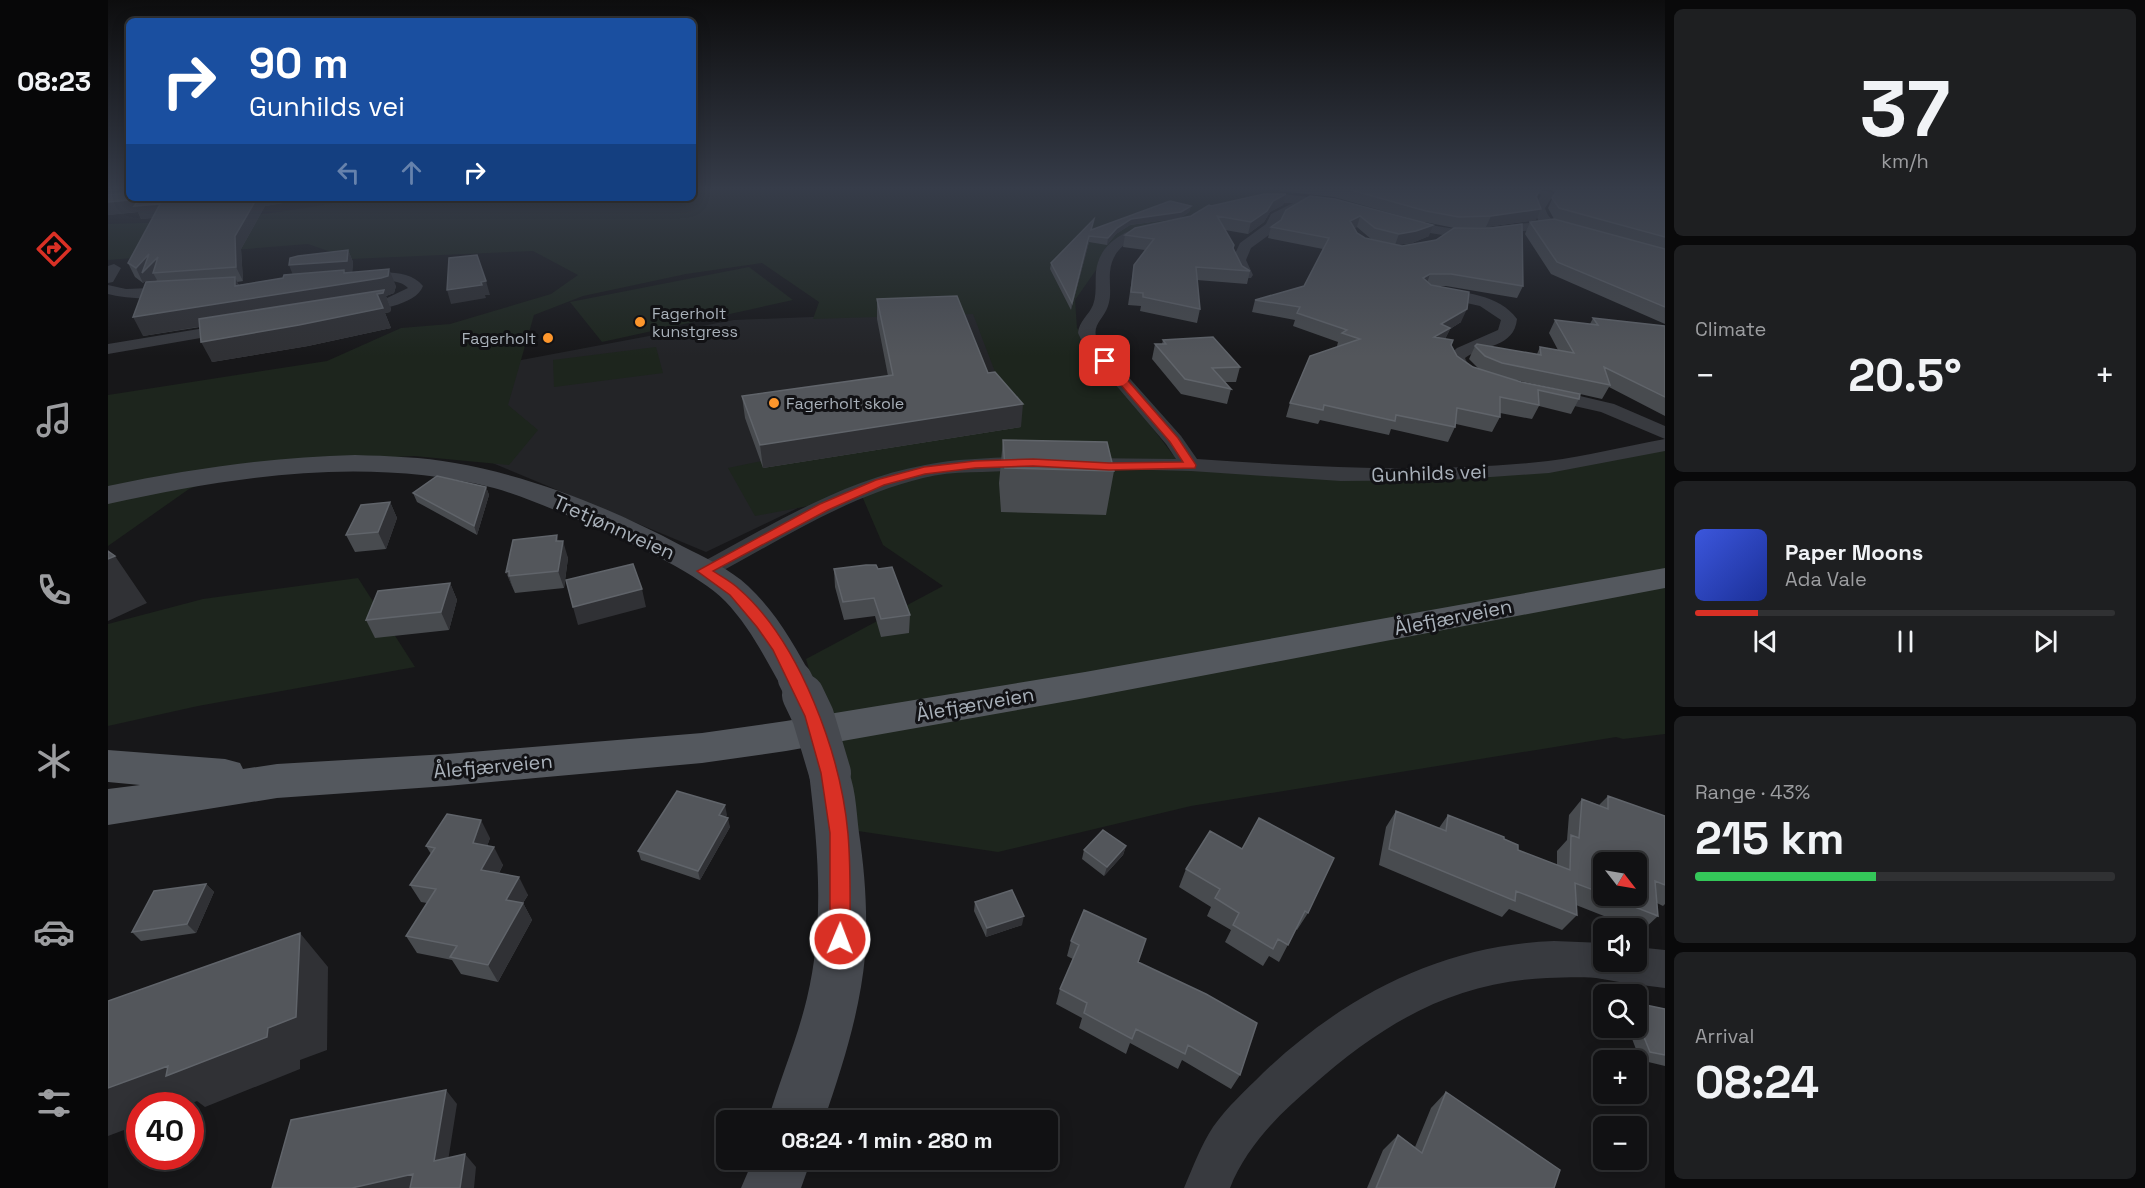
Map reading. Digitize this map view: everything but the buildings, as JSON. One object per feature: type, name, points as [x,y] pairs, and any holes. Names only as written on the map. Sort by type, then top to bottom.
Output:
[{"type":"main road","name":"Ålefjærveien","points":[[108,807],[277,781],[470,768],[702,748],[786,736],[1085,686],[1665,578]]},
{"type":"main road","name":"Ålefjærveien","points":[[108,766],[196,772],[277,781]]},
{"type":"street","points":[[1116,245],[1109,254],[1104,267],[1101,304],[1088,323],[1086,333],[1092,346],[1174,440],[1191,465]]},
{"type":"street","points":[[1246,245],[1239,260],[1246,275]]},
{"type":"street","points":[[340,311],[399,300],[414,291],[416,286],[401,279],[387,277],[345,280]]},
{"type":"street","points":[[108,289],[125,294],[189,291]]},
{"type":"street","points":[[1428,291],[1475,300],[1498,309],[1509,319],[1508,332],[1503,337],[1473,345],[1456,357],[1456,361],[1472,375],[1496,383]]},
{"type":"street","points":[[108,349],[255,325]]},
{"type":"street","points":[[1529,391],[1607,408],[1665,433]]},
{"type":"street","name":"Gunhilds vei","points":[[704,571],[824,507],[880,483],[924,471],[1033,462],[1109,466],[1191,465],[1341,475],[1448,474],[1549,467],[1665,445]]},
{"type":"street","name":"Tretjønnveien","points":[[108,495],[190,478],[246,470],[354,463],[419,466],[477,476],[533,492],[628,530],[659,545],[735,592],[762,624],[795,678],[813,716],[830,773],[839,833],[840,958],[827,1017],[799,1110]]},
{"type":"street","points":[[1208,1188],[1215,1169],[1238,1129],[1306,1061],[1358,1024],[1418,990],[1472,970],[1551,959],[1593,961]]},
{"type":"street","points":[[1647,967],[1665,969]]},
{"type":"street","points":[[771,1188],[778,1170]]},
{"type":"shaded area","points":[[108,245],[290,245],[108,260]]},
{"type":"shaded area","points":[[312,245],[1118,245],[1103,260],[1075,300],[1077,328],[1173,455],[1197,462],[1371,471],[1527,466],[1665,443],[1665,734],[1623,739],[1616,737],[1191,806],[998,852],[858,831],[806,659],[943,586],[883,545],[862,496],[755,516],[728,468],[824,448],[1000,385],[973,314],[813,319],[819,302],[762,263],[686,274],[583,296],[534,315],[508,405],[538,430],[509,465],[414,456],[251,465],[189,489],[108,546],[108,395],[327,361],[401,328],[450,324],[551,294],[578,275],[533,251],[351,259]]},
{"type":"shaded area","name":"Fagerholt kunstgress","points":[[749,267],[793,300],[602,342],[570,302]]},
{"type":"shaded area","name":"Fagerholt skole","points":[[985,310],[1077,444],[848,484],[706,552],[490,462],[505,363],[734,320]]},
{"type":"shaded area","points":[[656,347],[663,373],[554,387],[553,360]]},
{"type":"shaded area","points":[[358,578],[415,667],[198,706],[108,726],[108,624],[203,599]]},
{"type":"place","name":"Fagerholt kunstgress","points":[[640,322]]},
{"type":"place","name":"Fagerholt","points":[[548,338]]},
{"type":"place","name":"Fagerholt skole","points":[[774,403]]},
{"type":"route","points":[[840,939],[839,833],[830,773],[813,716],[779,649],[762,624],[735,592],[704,571],[824,507],[900,476],[951,467],[1033,462],[1109,466],[1191,465],[1174,440],[1105,361]]}]
